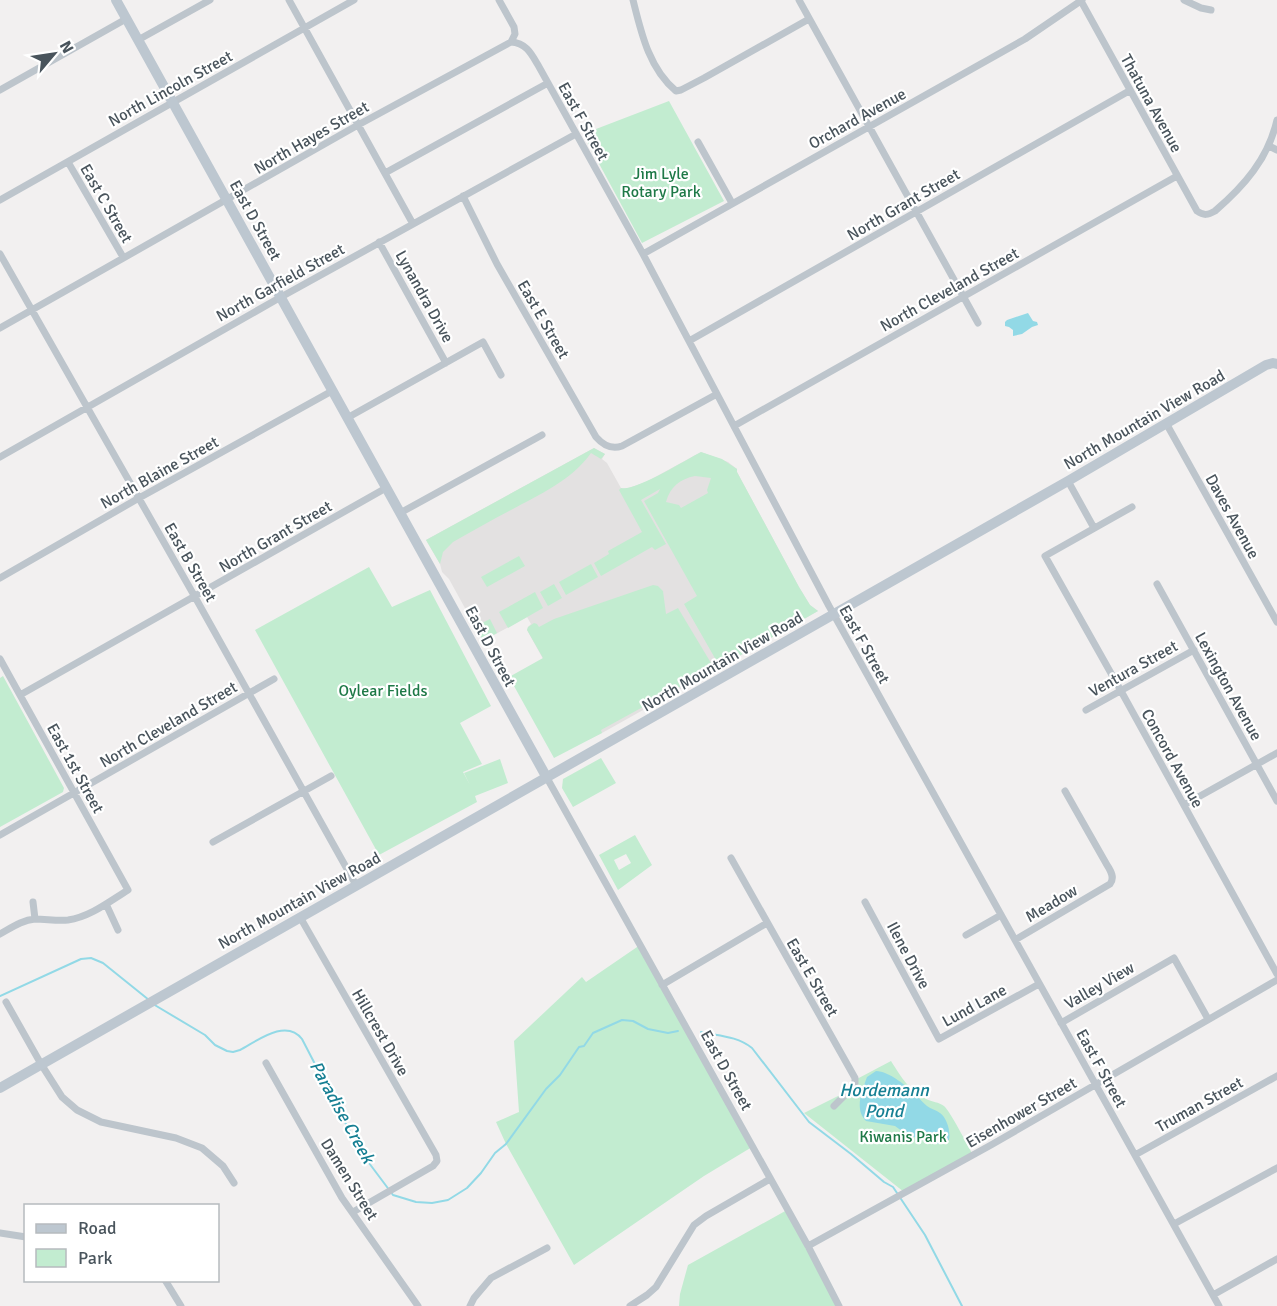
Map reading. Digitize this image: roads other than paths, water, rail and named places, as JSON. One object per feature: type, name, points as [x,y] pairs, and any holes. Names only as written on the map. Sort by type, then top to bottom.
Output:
[{"type":"street","name":"East D Street","points":[[116,0],[808,1246],[839,1306]]},
{"type":"street","points":[[138,40],[210,0]]},
{"type":"street","points":[[289,0],[413,224]]},
{"type":"street","name":"North Lincoln Street","points":[[0,200],[354,0]]},
{"type":"street","points":[[633,0],[641,32],[654,63],[665,80],[676,91],[809,19]]},
{"type":"street","points":[[799,0],[978,323]]},
{"type":"street","name":"Thatuna Avenue","points":[[1081,0],[1197,211],[1203,215],[1209,215],[1215,211],[1248,179],[1269,146]]},
{"type":"street","name":"Orchard Avenue","points":[[643,254],[1025,39],[1081,0]]},
{"type":"street","points":[[1184,0],[1211,10]]},
{"type":"street","points":[[502,1],[514,27],[515,34],[511,42]]},
{"type":"street","points":[[0,90],[126,19]]},
{"type":"street","name":"East F Street","points":[[511,42],[523,44],[529,50],[548,83],[643,254],[834,615],[1219,1306]]},
{"type":"street","name":"North Hayes Street","points":[[0,328],[358,125],[511,42]]},
{"type":"street","points":[[385,173],[548,83]]},
{"type":"street","name":"North Grant Street","points":[[689,341],[1130,91]]},
{"type":"street","points":[[1277,120],[1269,146],[1277,150]]},
{"type":"street","name":"North Garfield Street","points":[[0,457],[379,242],[576,134]]},
{"type":"street","points":[[698,142],[732,203]]},
{"type":"street","name":"East C Street","points":[[68,162],[123,257]]},
{"type":"street","name":"North Cleveland Street","points":[[734,426],[1177,176]]},
{"type":"street","name":"East E Street","points":[[463,196],[497,264],[602,444],[617,448],[622,446],[717,394]]},
{"type":"street","name":"Lynandra Drive","points":[[379,242],[446,363]]},
{"type":"street","name":"East B Street","points":[[0,254],[356,885]]},
{"type":"street","points":[[347,418],[483,342],[501,375]]},
{"type":"street","name":"North Mountain View Road","points":[[0,1088],[834,615],[1266,365],[1277,364]]},
{"type":"street","name":"North Blaine Street","points":[[0,578],[332,391]]},
{"type":"street","name":"Daves Avenue","points":[[1166,423],[1277,622]]},
{"type":"street","points":[[400,513],[542,435]]},
{"type":"street","points":[[1068,481],[1094,528],[1132,507]]},
{"type":"street","name":"North Grant Street","points":[[20,695],[386,488]]},
{"type":"street","name":"Concord Avenue","points":[[1094,528],[1045,556],[1277,974]]},
{"type":"street","name":"Lexington Avenue","points":[[1157,584],[1277,801]]},
{"type":"street","name":"Ventura Street","points":[[1086,710],[1194,650]]},
{"type":"street","name":"East 1st Street","points":[[0,659],[128,890],[106,904]]},
{"type":"street","name":"North Cleveland Street","points":[[0,835],[274,679]]},
{"type":"street","points":[[1184,806],[1277,753]]},
{"type":"street","points":[[213,843],[331,776]]},
{"type":"street","name":"Meadow","points":[[1015,940],[1113,881],[1113,876],[1065,791]]},
{"type":"street","name":"East E Street","points":[[730,858],[855,1078],[855,1085],[834,1107]]},
{"type":"street","points":[[33,902],[35,919]]},
{"type":"street","name":"Ilene Drive","points":[[865,902],[930,1022]]},
{"type":"street","points":[[0,934],[18,924],[35,919],[69,920],[106,904],[118,930]]},
{"type":"street","points":[[966,935],[1001,915]]},
{"type":"street","name":"Hillcrest Drive","points":[[300,917],[436,1155],[437,1161],[433,1166],[353,1212]]},
{"type":"street","points":[[662,985],[767,923]]},
{"type":"street","name":"Valley View","points":[[1061,1023],[1174,958],[1208,1019]]},
{"type":"street","name":"Eisenhower Street","points":[[808,1246],[982,1150],[1277,980]]},
{"type":"street","name":"Lund Lane","points":[[930,1022],[939,1040],[1039,984]]},
{"type":"street","points":[[6,1002],[62,1097],[78,1110],[100,1122],[176,1138],[202,1148],[223,1166],[234,1183]]},
{"type":"street","name":"Damen Street","points":[[266,1063],[342,1198],[418,1306]]},
{"type":"street","name":"Truman Street","points":[[1135,1155],[1277,1076]]},
{"type":"street","points":[[1174,1224],[1277,1168]]},
{"type":"street","points":[[630,1306],[656,1287],[694,1225],[770,1179]]},
{"type":"street","points":[[0,1233],[24,1237]]},
{"type":"street","points":[[470,1306],[491,1278],[547,1248]]},
{"type":"street","points":[[1213,1295],[1277,1259]]},
{"type":"street","points":[[166,1282],[182,1306]]},
{"type":"water","points":[[1028,313],[1038,325],[1013,336],[1013,330],[1005,326],[1005,322]]},
{"type":"water","name":"Hordemann Pond","points":[[876,1071],[898,1080],[927,1106],[942,1115],[948,1125],[949,1140],[938,1144],[931,1143],[906,1134],[895,1126],[866,1121],[860,1111],[860,1100],[867,1077]]},
{"type":"waterway","name":"Paradise Creek","points":[[0,996],[81,959],[91,958],[103,963],[149,1000]]},
{"type":"waterway","name":"Paradise Creek","points":[[153,1004],[227,1051],[240,1050],[271,1033],[280,1031],[295,1033],[302,1039],[360,1151],[393,1195],[416,1202],[432,1203],[448,1200],[467,1188],[495,1153],[506,1144],[546,1089],[593,1033],[622,1020],[633,1021],[648,1029],[668,1033],[678,1031]]},
{"type":"waterway","name":"Paradise Creek","points":[[701,1032],[734,1039],[752,1048],[809,1122],[893,1187],[925,1235],[962,1306]]},
{"type":"park label","name":"Jim Lyle Rotary Park","points":[[661,182]]},
{"type":"park label","name":"Oylear Fields","points":[[383,690]]},
{"type":"park label","name":"Kiwanis Park","points":[[903,1136]]}]
